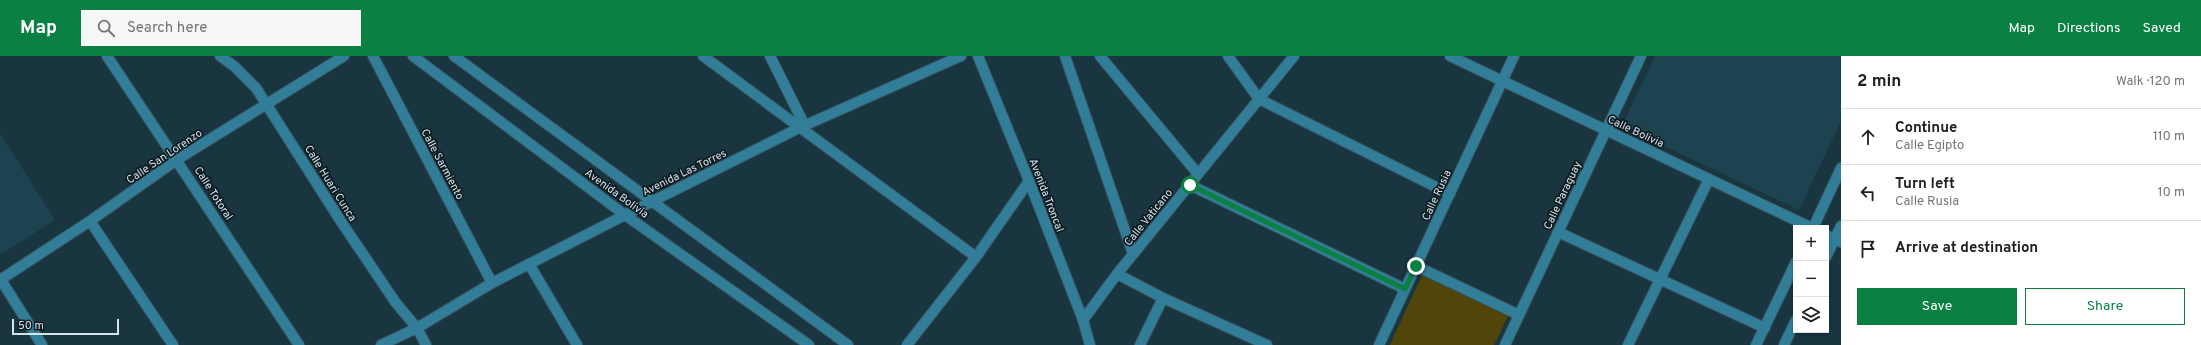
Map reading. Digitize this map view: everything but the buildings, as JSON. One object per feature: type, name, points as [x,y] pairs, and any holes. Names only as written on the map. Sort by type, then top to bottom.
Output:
[{"type":"street","name":"Calle Totoral","points":[[107,56],[178,159],[299,345]]},
{"type":"street","name":"Calle Huari Cunca","points":[[220,56],[234,66],[256,88],[340,220],[396,303],[417,328],[426,345]]},
{"type":"street","name":"Calle San Lorenzo","points":[[1,280],[90,221],[178,159],[344,56]]},
{"type":"street","name":"Calle Sarmiento","points":[[373,56],[492,284]]},
{"type":"street","name":"Avenida Bolivia","points":[[413,56],[625,215],[809,345]]},
{"type":"street","name":"Avenida Bolivia","points":[[454,56],[848,345]]},
{"type":"street","points":[[703,56],[802,127],[976,258]]},
{"type":"street","points":[[770,56],[802,127]]},
{"type":"street","name":"Avenida Las Torres","points":[[381,345],[417,328],[492,284],[625,215],[802,127],[961,56]]},
{"type":"street","name":"Avenida Troncal","points":[[978,56],[1029,181],[1082,320],[1090,345]]},
{"type":"street","points":[[1065,56],[1133,254]]},
{"type":"street","points":[[1099,56],[1198,174]]},
{"type":"street","points":[[1228,56],[1259,99],[1450,194]]},
{"type":"street","name":"Calle Vaticano","points":[[1082,320],[1133,254],[1294,56]]},
{"type":"street","name":"Calle Bolivia","points":[[1450,56],[1806,225]]},
{"type":"street","name":"Calle Rusia","points":[[1379,345],[1514,56]]},
{"type":"street","name":"Calle Paraguay","points":[[1505,345],[1641,56]]},
{"type":"street","points":[[1813,225],[1841,168]]},
{"type":"street","points":[[1628,345],[1709,179]]},
{"type":"street","points":[[907,345],[976,258],[1029,181]]},
{"type":"street","points":[[1190,185],[1405,289]]},
{"type":"street","points":[[90,221],[173,345]]},
{"type":"street","points":[[1829,250],[1841,226]]},
{"type":"street","points":[[1558,232],[1765,328]]},
{"type":"street","points":[[529,264],[577,345]]},
{"type":"street","points":[[1416,266],[1519,315]]},
{"type":"street","points":[[1756,345],[1793,268]]},
{"type":"street","points":[[1117,274],[1163,298],[1262,344]]},
{"type":"street","points":[[1,280],[42,345]]},
{"type":"street","points":[[1140,345],[1163,298]]},
{"type":"street","points":[[1784,345],[1793,326]]},
{"type":"shaded area","points":[[1655,56],[1841,56],[1841,121],[1799,210],[1622,126]]},
{"type":"shaded area","points":[[0,133],[55,220],[0,255]]},
{"type":"shaded area","points":[[1422,275],[1508,316],[1494,345],[1390,345]]},
{"type":"route","points":[[1190,185],[1405,289],[1416,266]]}]
